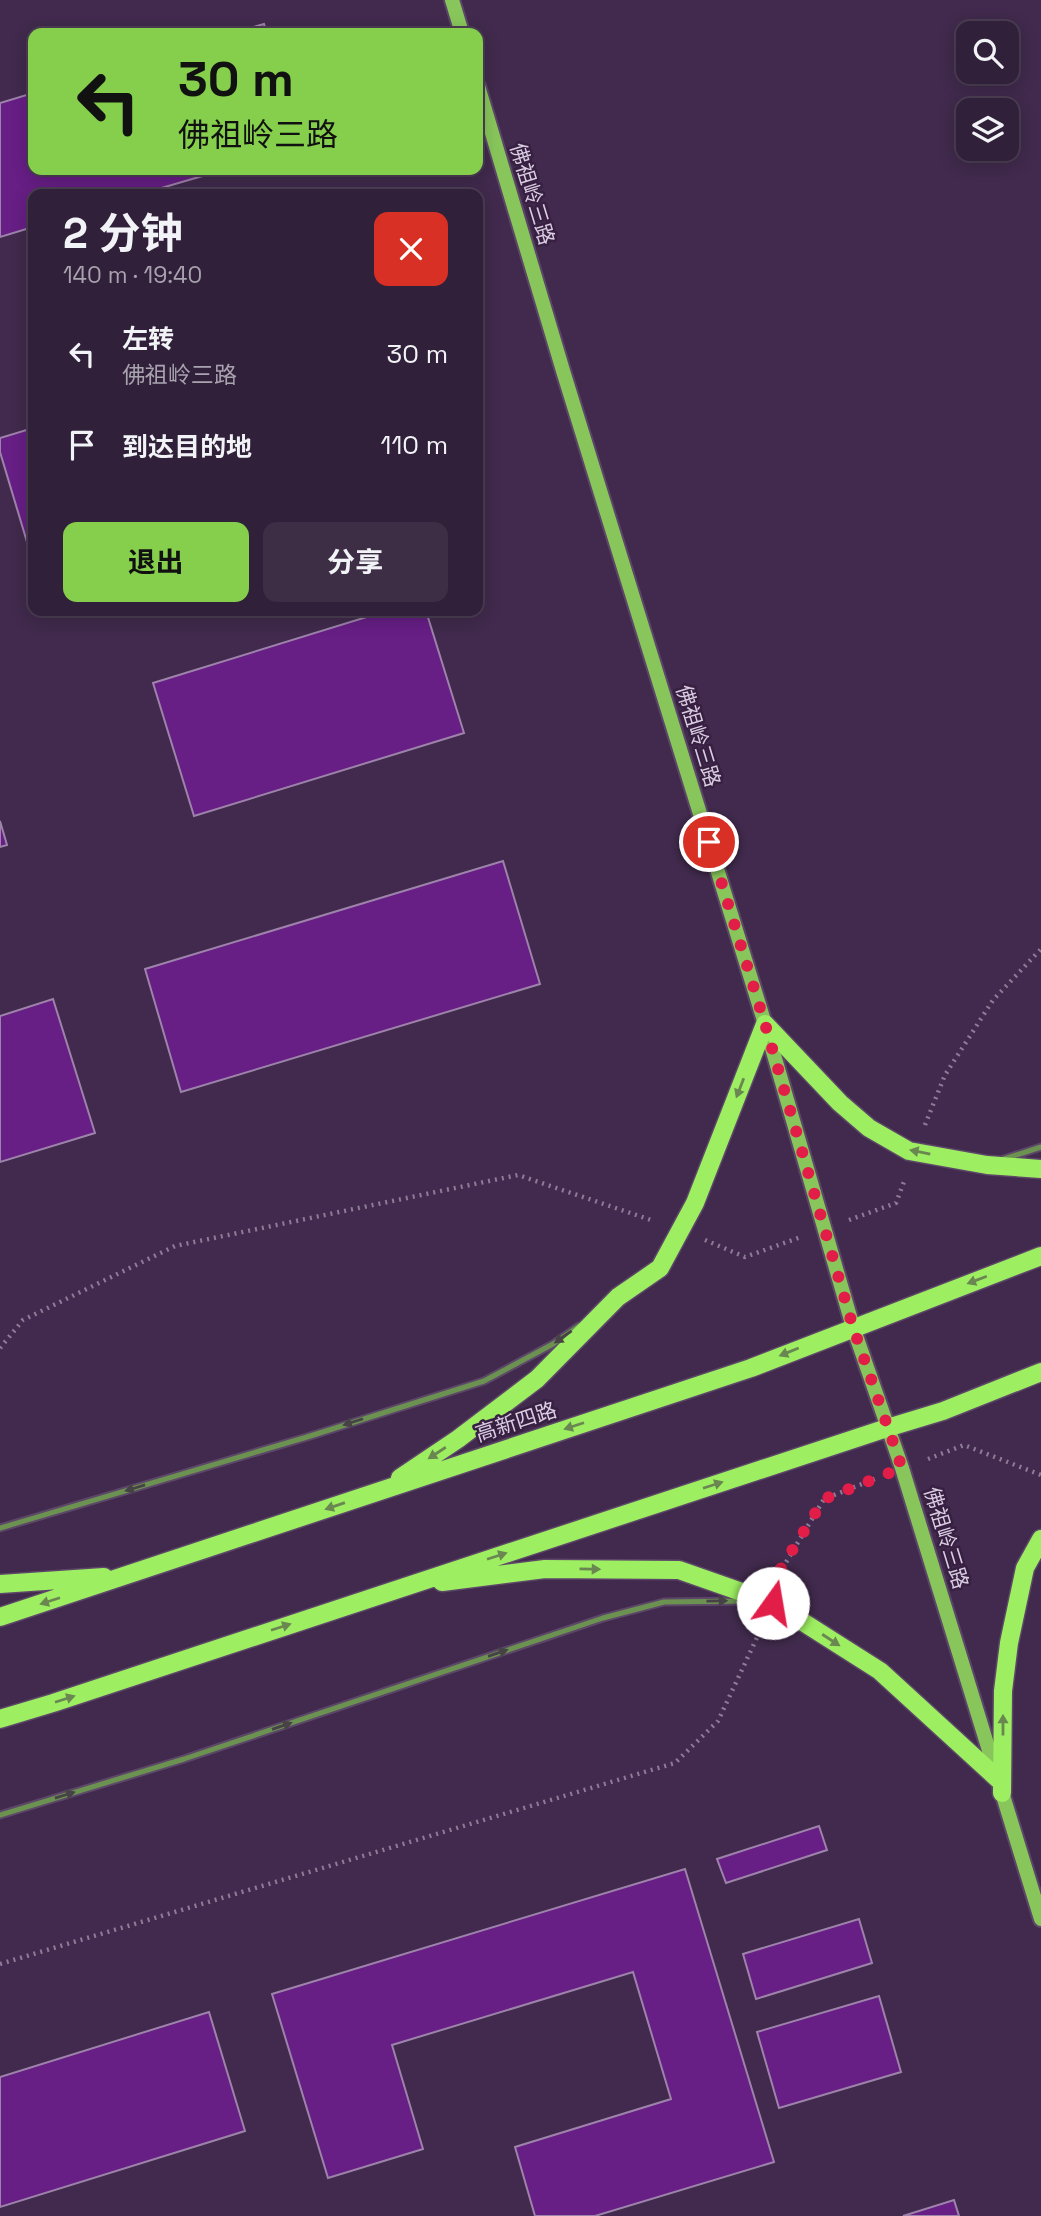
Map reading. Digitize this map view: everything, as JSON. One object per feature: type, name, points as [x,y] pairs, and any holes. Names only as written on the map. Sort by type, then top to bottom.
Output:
[{"type":"main road","points":[[452,0],[460,28]]},
{"type":"main road","name":"佛祖岭三路","points":[[483,103],[568,388],[765,1024],[853,1327],[902,1468],[1041,1919]]},
{"type":"main road","points":[[379,1491],[458,1439],[537,1378],[618,1297],[660,1268],[695,1203],[765,1024],[840,1103],[869,1128],[909,1151],[987,1165],[1041,1169]]},
{"type":"main road","name":"高新四路","points":[[0,1617],[751,1367],[1041,1256]]},
{"type":"main road","points":[[0,1718],[887,1427],[943,1411],[1041,1372]]},
{"type":"main road","points":[[1000,1786],[1003,1691],[1009,1643],[1025,1568],[1041,1539]]},
{"type":"main road","points":[[400,1588],[545,1569],[678,1570],[773,1603],[880,1671],[1000,1786]]},
{"type":"main road","points":[[0,1584],[132,1574]]},
{"type":"lane","points":[[987,1165],[1041,1147]]},
{"type":"lane","points":[[0,1528],[307,1437],[484,1381],[553,1344],[618,1297]]},
{"type":"lane","points":[[0,1815],[184,1759],[615,1615],[664,1602],[773,1603]]},
{"type":"path","points":[[0,1348],[23,1320],[175,1246],[518,1175],[680,1230],[745,1257],[895,1203],[945,1075],[993,1000],[1041,949]]},
{"type":"path","points":[[0,1964],[674,1763],[718,1721],[773,1603],[780,1570],[824,1499],[964,1445],[1041,1475]]},
{"type":"building","points":[[28,95],[28,175],[206,175],[158,189],[28,189],[28,229],[0,237],[0,103]]},
{"type":"building","points":[[28,430],[28,545],[0,452],[0,438]]},
{"type":"building","points":[[370,616],[428,616],[464,733],[194,816],[153,683]]},
{"type":"building","points":[[0,821],[7,845],[0,847]]},
{"type":"building","points":[[503,861],[540,984],[181,1092],[145,969]]},
{"type":"building","points":[[53,999],[95,1133],[0,1162],[0,1016]]},
{"type":"building","points":[[819,1826],[827,1850],[726,1883],[717,1859]]},
{"type":"building","points":[[685,1869],[774,2162],[595,2216],[535,2216],[515,2147],[671,2099],[633,1972],[392,2045],[423,2149],[328,2178],[272,1994]]},
{"type":"building","points":[[859,1919],[872,1963],[756,1999],[743,1954]]},
{"type":"building","points":[[879,1996],[901,2072],[779,2108],[757,2032]]},
{"type":"building","points":[[209,2012],[245,2131],[0,2207],[0,2077]]},
{"type":"building","points":[[954,2200],[959,2216],[903,2216]]},
{"type":"route","points":[[709,842],[853,1327],[902,1468],[824,1499],[780,1570],[773,1603]]}]
